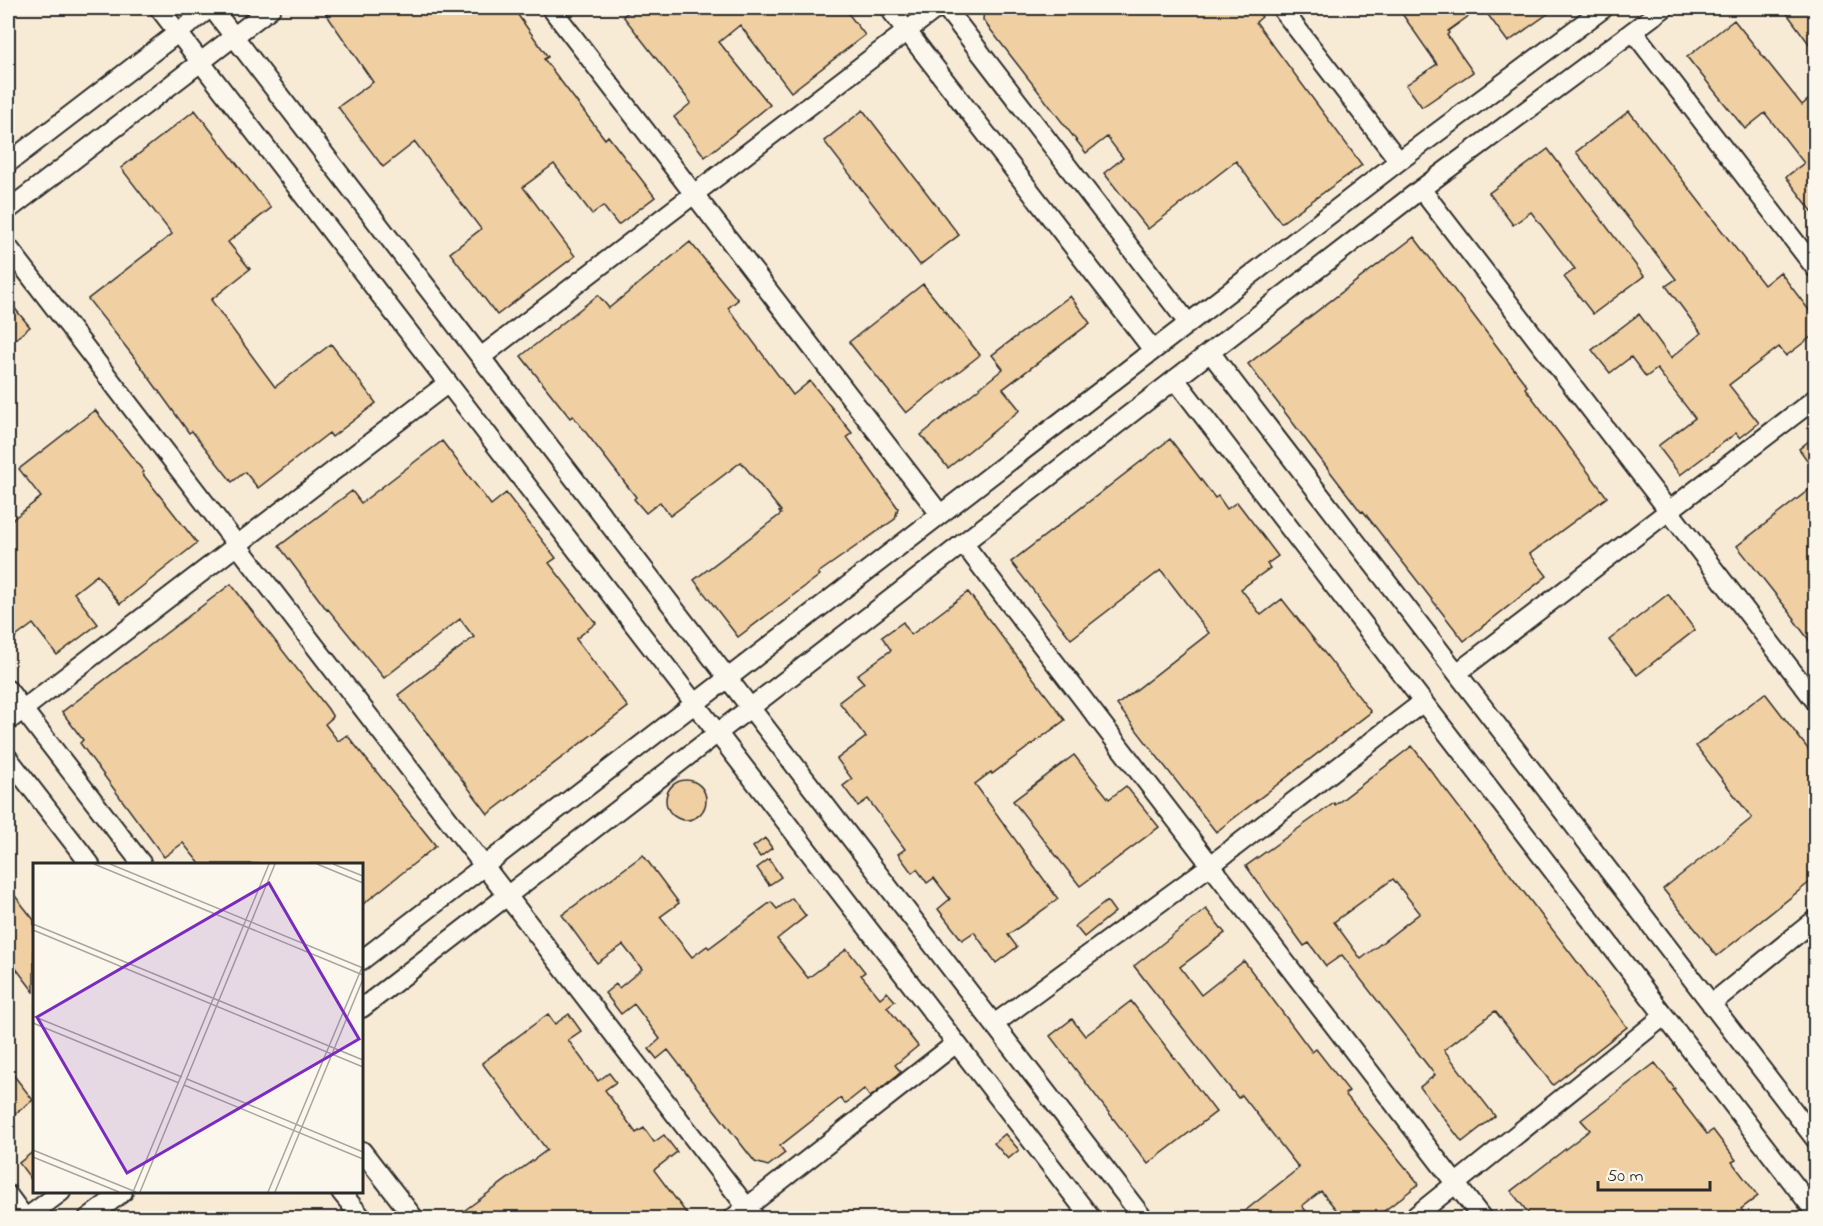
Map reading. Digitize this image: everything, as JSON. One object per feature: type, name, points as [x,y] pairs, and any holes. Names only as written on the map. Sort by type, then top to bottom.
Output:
[{"type":"street","points":[[159,8],[1091,1218]]},
{"type":"street","points":[[8,163],[211,8],[1143,1218]]},
{"type":"street","points":[[8,210],[272,8]]},
{"type":"street","points":[[551,8],[940,514]]},
{"type":"street","points":[[889,8],[1153,350]]},
{"type":"street","points":[[481,357],[937,8]]},
{"type":"street","points":[[946,8],[1188,323]]},
{"type":"street","points":[[1281,8],[1399,161]]},
{"type":"street","points":[[363,959],[1399,161],[1604,8]]},
{"type":"street","points":[[363,1007],[1421,189],[1664,8]]},
{"type":"street","points":[[1633,31],[1815,269]]},
{"type":"street","points":[[1421,189],[1815,702]]},
{"type":"street","points":[[8,247],[506,896],[745,1215],[955,1044]]},
{"type":"street","points":[[1210,352],[1815,1140]]},
{"type":"street","points":[[1174,379],[1815,1213]]},
{"type":"street","points":[[8,721],[448,383]]},
{"type":"street","points":[[1457,673],[1815,398]]},
{"type":"street","points":[[963,543],[1482,1218]]},
{"type":"street","points":[[8,690],[141,863]]},
{"type":"street","points":[[993,1024],[1211,865],[1423,702]]},
{"type":"street","points":[[8,758],[89,863]]},
{"type":"street","points":[[1711,1004],[1815,919]]},
{"type":"street","points":[[1413,1218],[1664,1016]]},
{"type":"street","points":[[363,1151],[414,1218]]},
{"type":"street","points":[[8,1195],[25,1218],[58,1193]]},
{"type":"street","points":[[88,1218],[120,1193]]},
{"type":"street","points":[[343,1193],[362,1218]]},
{"type":"shaded area","points":[[8,8],[1815,8],[1815,1218],[8,1218]]},
{"type":"building","points":[[322,8],[513,8],[548,57],[544,59],[605,139],[608,136],[655,197],[618,225],[603,206],[592,214],[554,164],[523,187],[575,256],[497,315],[450,253],[481,229],[415,142],[383,167],[338,107],[373,82]]},
{"type":"building","points":[[634,8],[844,8],[865,35],[791,92],[740,25],[719,42],[770,105],[705,157],[674,117],[691,103],[623,16]]},
{"type":"building","points":[[984,8],[1255,8],[1262,17],[1256,22],[1362,165],[1281,223],[1236,161],[1148,229],[1104,173],[1123,158],[1107,137],[1086,153],[983,20]]},
{"type":"building","points":[[1398,8],[1480,8],[1448,31],[1447,35],[1473,72],[1422,107],[1406,85],[1437,64]]},
{"type":"building","points":[[1483,8],[1556,8],[1508,42]]},
{"type":"building","points":[[1783,8],[1815,8],[1815,52]]},
{"type":"building","points":[[1734,20],[1802,105],[1815,94],[1815,215],[1786,177],[1804,163],[1765,113],[1745,129],[1687,57]]},
{"type":"building","points":[[195,110],[271,208],[228,242],[250,269],[211,300],[275,387],[331,344],[376,403],[332,437],[329,433],[258,488],[245,472],[232,482],[192,431],[189,433],[137,361],[88,299],[172,234],[121,168]]},
{"type":"building","points":[[863,110],[959,235],[920,265],[824,141]]},
{"type":"building","points":[[1629,111],[1764,285],[1780,272],[1815,318],[1815,334],[1786,356],[1779,347],[1729,385],[1759,423],[1740,438],[1736,433],[1680,475],[1658,446],[1695,418],[1657,369],[1646,377],[1631,357],[1610,373],[1592,350],[1639,314],[1671,358],[1701,333],[1666,286],[1676,279],[1576,152]]},
{"type":"building","points":[[1548,149],[1644,276],[1593,314],[1564,277],[1575,269],[1531,212],[1513,225],[1489,193]]},
{"type":"building","points":[[1414,237],[1527,386],[1525,388],[1607,497],[1530,554],[1547,576],[1464,641],[1363,511],[1361,512],[1248,364]]},
{"type":"building","points":[[690,242],[738,300],[728,308],[793,395],[810,381],[852,433],[847,437],[898,508],[895,519],[818,573],[820,575],[738,637],[694,580],[781,514],[779,512],[781,511],[741,462],[670,516],[660,502],[646,513],[573,416],[570,418],[521,356],[598,295],[609,308]]},
{"type":"building","points":[[923,284],[980,355],[906,413],[849,342]]},
{"type":"building","points":[[1070,296],[1090,323],[1003,389],[1020,410],[948,468],[921,435],[1003,369],[992,355]]},
{"type":"building","points":[[8,300],[30,327],[8,345]]},
{"type":"building","points":[[95,410],[197,543],[120,604],[97,575],[74,593],[98,624],[57,655],[33,624],[13,639],[8,632],[8,523],[41,497],[19,469]]},
{"type":"building","points":[[1815,436],[1815,471],[1799,449]]},
{"type":"building","points":[[1170,439],[1215,498],[1218,496],[1227,509],[1237,502],[1278,556],[1267,564],[1270,568],[1241,589],[1261,615],[1282,599],[1371,712],[1216,832],[1117,705],[1209,633],[1161,570],[1071,639],[1011,562]]},
{"type":"building","points":[[442,441],[491,505],[506,493],[556,558],[549,563],[596,623],[576,639],[628,707],[488,814],[398,695],[474,637],[460,619],[384,678],[327,610],[279,546],[352,491],[361,503]]},
{"type":"building","points":[[1815,485],[1815,648],[1737,546]]},
{"type":"building","points":[[231,584],[328,709],[333,717],[325,724],[338,741],[347,735],[436,846],[363,904],[363,863],[199,863],[183,843],[164,857],[80,743],[83,740],[62,712]]},
{"type":"building","points":[[968,592],[1065,720],[975,784],[1058,899],[1008,935],[1017,947],[996,963],[974,932],[962,940],[938,909],[950,899],[934,878],[927,883],[917,869],[912,873],[898,854],[905,849],[868,799],[858,806],[843,786],[852,779],[837,759],[866,737],[839,702],[864,683],[857,675],[891,650],[882,637],[903,622],[911,635]]},
{"type":"building","points":[[1668,594],[1695,630],[1637,675],[1609,640]]},
{"type":"building","points":[[1765,693],[1815,758],[1815,878],[1717,956],[1663,889],[1752,818],[1696,746]]},
{"type":"building","points":[[1412,746],[1627,1027],[1553,1085],[1495,1011],[1444,1050],[1495,1116],[1462,1142],[1420,1087],[1435,1075],[1342,955],[1326,966],[1309,943],[1304,946],[1246,866],[1334,803],[1335,805]],"holes":[[[1393,879],[1420,913],[1361,959],[1334,922]]]},
{"type":"building","points":[[1074,755],[1109,799],[1126,786],[1159,827],[1080,886],[1013,801]]},
{"type":"building","points":[[686,780],[694,781],[700,786],[705,792],[705,808],[700,814],[694,819],[686,820],[678,819],[672,814],[667,808],[666,800],[667,792],[672,786],[678,781]]},
{"type":"building","points":[[765,838],[772,848],[760,857],[753,847]]},
{"type":"building","points":[[643,855],[679,903],[660,917],[692,957],[707,946],[709,948],[771,902],[777,909],[792,898],[806,916],[777,939],[808,978],[847,949],[865,972],[861,975],[880,998],[887,992],[895,1001],[887,1007],[918,1046],[895,1065],[901,1072],[870,1097],[864,1089],[845,1104],[841,1098],[780,1146],[785,1153],[768,1166],[755,1162],[668,1050],[657,1059],[649,1049],[660,1039],[634,1004],[621,1014],[605,993],[616,984],[619,988],[642,969],[623,945],[597,963],[562,915]]},
{"type":"building","points":[[769,859],[781,877],[769,885],[757,868]]},
{"type":"building","points":[[8,887],[33,919],[33,991],[8,958]]},
{"type":"building","points":[[1107,901],[1115,912],[1084,937],[1075,926]]},
{"type":"building","points":[[1206,909],[1225,933],[1180,967],[1201,995],[1244,961],[1312,1052],[1316,1049],[1349,1091],[1345,1094],[1419,1184],[1375,1218],[1343,1218],[1321,1191],[1302,1206],[1312,1218],[1236,1218],[1299,1168],[1242,1095],[1238,1098],[1134,966]]},
{"type":"building","points":[[1131,1001],[1216,1112],[1148,1164],[1050,1036],[1072,1019],[1085,1036]]},
{"type":"building","points":[[548,1014],[555,1024],[569,1014],[581,1031],[568,1040],[598,1081],[609,1073],[616,1082],[605,1090],[636,1133],[644,1128],[654,1142],[664,1135],[677,1152],[654,1170],[690,1218],[472,1218],[465,1210],[547,1150],[482,1063]]},
{"type":"building","points":[[1655,1063],[1707,1134],[1713,1130],[1736,1160],[1732,1162],[1758,1196],[1741,1209],[1748,1218],[1532,1218],[1511,1191],[1590,1130],[1581,1120]]},
{"type":"building","points":[[8,1068],[33,1100],[8,1119]]},
{"type":"building","points":[[1005,1134],[1019,1150],[1008,1159],[994,1143]]},
{"type":"building","points":[[33,1152],[33,1182],[19,1163]]}]
